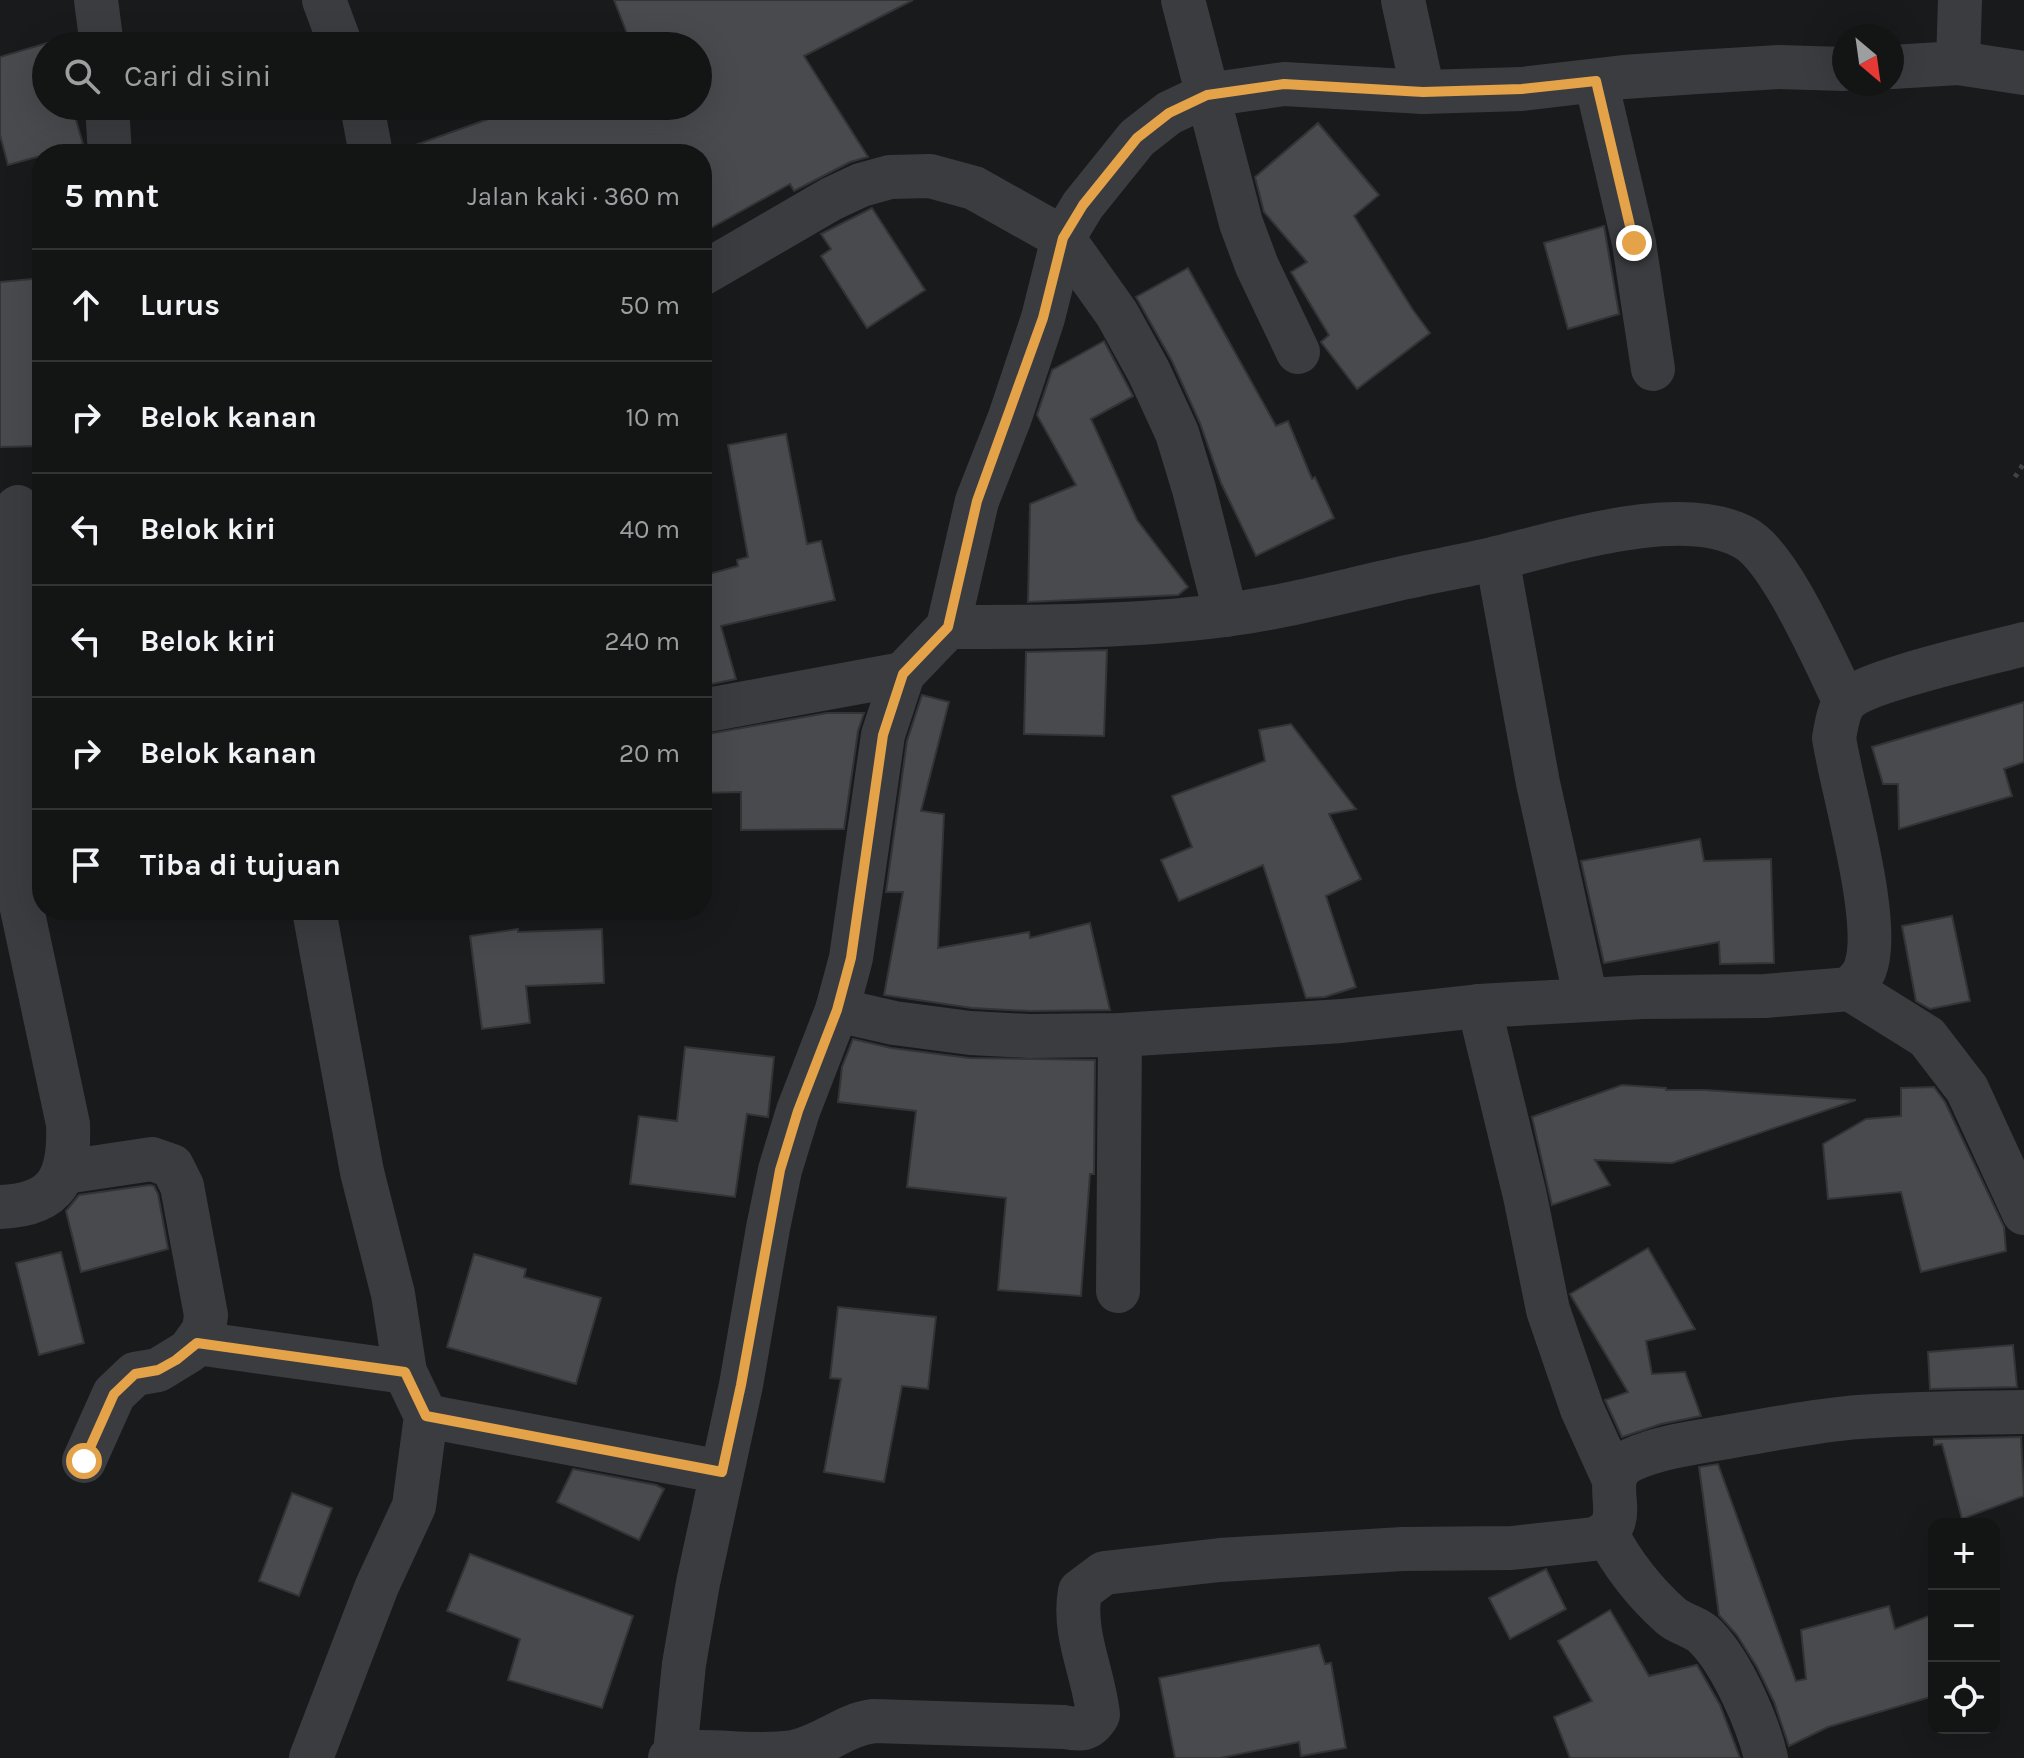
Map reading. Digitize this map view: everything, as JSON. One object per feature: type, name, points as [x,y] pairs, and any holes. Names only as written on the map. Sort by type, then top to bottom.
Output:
[{"type":"street","points":[[96,0],[100,32]]},
{"type":"street","points":[[324,0],[336,32]]},
{"type":"street","points":[[1183,0],[1241,223],[1257,266],[1298,352]]},
{"type":"street","points":[[1403,0],[1423,92]]},
{"type":"street","points":[[1958,63],[1960,0]]},
{"type":"street","points":[[1904,66],[1958,63],[2024,73]]},
{"type":"street","points":[[1479,1006],[1525,1196],[1548,1310],[1582,1409],[1614,1480],[1616,1519],[1607,1534],[1552,1545],[1403,1549],[1220,1560],[1104,1573],[1080,1591],[1077,1607],[1078,1628],[1097,1702],[1098,1715],[1092,1726],[1080,1730],[874,1721],[862,1722],[823,1743],[794,1752],[748,1757],[690,1752],[673,1756],[689,1637],[741,1385],[780,1170],[798,1111],[837,1010],[851,958],[883,735],[903,674],[948,627],[977,501],[1043,318],[1063,238],[1106,173],[1137,138],[1169,113],[1207,95],[1284,84],[1423,92],[1522,89],[1779,67],[1832,69]]},
{"type":"street","points":[[1596,81],[1634,243],[1653,369]]},
{"type":"street","points":[[108,120],[109,144]]},
{"type":"street","points":[[365,120],[369,144]]},
{"type":"street","points":[[712,268],[831,199],[861,185],[890,177],[930,176],[974,188],[1063,238],[1117,314],[1149,372],[1177,433],[1226,615]]},
{"type":"street","points":[[0,1207],[40,1200],[56,1187],[65,1172],[69,1152],[68,1124],[18,890],[14,843],[14,646],[20,506]]},
{"type":"street","points":[[948,627],[1123,625],[1226,615],[1302,602],[1552,543],[1643,526],[1698,524],[1745,538],[1766,555],[1782,578],[1845,702]]},
{"type":"street","points":[[1497,558],[1538,783],[1586,999]]},
{"type":"street","points":[[1850,989],[1865,970],[1868,918],[1859,856],[1839,774],[1834,738],[1836,723],[1845,702],[1871,687],[1901,677],[2024,644]]},
{"type":"street","points":[[712,709],[903,674]]},
{"type":"street","points":[[311,1758],[377,1586],[414,1506],[426,1416],[405,1372],[393,1294],[362,1172],[316,920]]},
{"type":"street","points":[[837,1010],[894,1023],[970,1033],[1120,1035],[1342,1021],[1479,1006],[1586,999],[1765,996],[1850,989],[1927,1037],[1935,1047],[1967,1089],[2024,1213]]},
{"type":"street","points":[[1118,1291],[1120,1035]]},
{"type":"street","points":[[65,1172],[152,1159],[172,1166],[182,1186],[206,1315],[204,1330],[197,1343],[158,1370],[135,1374],[114,1394],[84,1461]]},
{"type":"street","points":[[197,1343],[405,1372]]},
{"type":"street","points":[[1614,1480],[1620,1468],[1631,1460],[1685,1444],[1858,1417],[2024,1412]]},
{"type":"street","points":[[426,1416],[722,1472]]},
{"type":"street","points":[[1607,1534],[1618,1557],[1672,1618],[1705,1635],[1727,1663],[1766,1758]]},
{"type":"path","points":[[2015,477],[2024,463]]},
{"type":"building","points":[[614,0],[913,0],[804,56],[868,157],[850,162],[794,191],[790,184],[712,227],[712,144],[418,144],[485,120],[712,120],[712,32],[626,32]]},
{"type":"building","points":[[32,48],[32,120],[76,120],[83,144],[32,144],[32,158],[8,165],[0,135],[0,57]]},
{"type":"building","points":[[1318,123],[1379,195],[1354,216],[1430,333],[1357,389],[1321,342],[1329,335],[1291,272],[1307,262],[1264,212],[1255,177]]},
{"type":"building","points":[[872,208],[925,290],[867,328],[821,256],[831,249],[821,234]]},
{"type":"building","points":[[1604,226],[1619,314],[1568,329],[1544,243]]},
{"type":"building","points":[[1188,268],[1276,426],[1288,421],[1312,479],[1315,477],[1334,518],[1256,556],[1221,483],[1200,423],[1172,361],[1136,297]]},
{"type":"building","points":[[32,279],[32,446],[0,447],[0,282]]},
{"type":"building","points":[[1104,341],[1133,396],[1091,419],[1137,520],[1188,587],[1178,595],[1028,602],[1030,504],[1076,485],[1037,415],[1052,370]]},
{"type":"building","points":[[786,434],[807,544],[821,541],[835,600],[721,626],[736,679],[712,684],[712,573],[738,566],[737,560],[748,557],[728,445]]},
{"type":"building","points":[[1107,650],[1104,736],[1024,734],[1026,652]]},
{"type":"building","points":[[922,695],[949,702],[921,811],[944,814],[938,948],[1029,932],[1030,938],[1090,923],[1110,1010],[972,1008],[884,995],[903,892],[886,892],[907,741]]},
{"type":"building","points":[[2024,702],[2024,762],[2004,769],[2012,796],[1899,829],[1898,784],[1883,784],[1872,747]]},
{"type":"building","points":[[827,713],[864,713],[858,731],[844,829],[741,830],[741,792],[712,793],[712,733]]},
{"type":"building","points":[[1291,724],[1356,809],[1329,814],[1361,879],[1326,896],[1356,987],[1325,997],[1306,998],[1263,865],[1179,901],[1161,860],[1192,847],[1172,796],[1265,761],[1259,730]]},
{"type":"building","points":[[1700,839],[1704,861],[1771,859],[1774,963],[1720,964],[1719,942],[1604,963],[1581,861]]},
{"type":"building","points":[[1952,916],[1970,1001],[1930,1009],[1916,1001],[1902,926]]},
{"type":"building","points":[[518,929],[518,932],[602,929],[604,983],[526,986],[530,1023],[482,1029],[470,936]]},
{"type":"building","points":[[853,1039],[891,1048],[969,1058],[1095,1060],[1094,1174],[1090,1174],[1081,1296],[998,1290],[1006,1198],[907,1187],[916,1111],[838,1102],[842,1067]]},
{"type":"building","points":[[685,1047],[774,1057],[768,1117],[747,1114],[735,1197],[630,1184],[639,1116],[677,1121]]},
{"type":"building","points":[[1622,1085],[1856,1100],[1672,1163],[1595,1160],[1610,1185],[1552,1205],[1532,1117]]},
{"type":"building","points":[[1934,1087],[1945,1102],[2004,1227],[2006,1251],[1921,1272],[1901,1192],[1828,1199],[1823,1144],[1866,1119],[1901,1116],[1901,1088]]},
{"type":"building","points":[[150,1185],[158,1194],[168,1249],[81,1272],[66,1211],[79,1195]]},
{"type":"building","points":[[1648,1248],[1695,1329],[1646,1341],[1652,1374],[1685,1372],[1701,1416],[1661,1424],[1622,1437],[1605,1400],[1628,1392],[1570,1294]]},
{"type":"building","points":[[61,1252],[84,1343],[39,1355],[16,1263]]},
{"type":"building","points":[[474,1254],[526,1269],[524,1277],[601,1298],[576,1384],[447,1347]]},
{"type":"building","points":[[838,1307],[936,1317],[928,1389],[902,1386],[884,1482],[824,1472],[841,1379],[830,1378]]},
{"type":"building","points":[[2013,1345],[2017,1387],[1930,1389],[1928,1352]]},
{"type":"building","points":[[2021,1437],[2024,1496],[1962,1518],[1942,1444],[1934,1445],[1934,1439]]},
{"type":"building","points":[[1718,1464],[1796,1681],[1806,1679],[1801,1630],[1889,1606],[1895,1629],[1928,1616],[1928,1698],[1828,1727],[1789,1746],[1774,1702],[1757,1667],[1737,1635],[1719,1615],[1699,1467]]},
{"type":"building","points":[[573,1469],[664,1489],[639,1540],[557,1502]]},
{"type":"building","points":[[292,1493],[332,1508],[299,1596],[259,1581]]},
{"type":"building","points":[[470,1554],[633,1616],[602,1708],[508,1680],[520,1639],[447,1611]]},
{"type":"building","points":[[1546,1569],[1566,1609],[1510,1639],[1489,1598]]},
{"type":"building","points":[[1610,1610],[1649,1676],[1697,1665],[1720,1705],[1740,1758],[1570,1758],[1554,1717],[1592,1701],[1558,1641]]},
{"type":"building","points":[[1319,1645],[1325,1664],[1331,1663],[1346,1748],[1301,1756],[1299,1742],[1220,1758],[1175,1758],[1159,1678]]},
{"type":"route","points":[[84,1461],[114,1394],[135,1374],[158,1370],[197,1343],[405,1372],[426,1416],[722,1472],[780,1170],[798,1111],[837,1010],[851,958],[883,735],[903,674],[948,627],[977,501],[1010,417],[1043,318],[1063,238],[1106,173],[1137,138],[1169,113],[1207,95],[1284,84],[1423,92],[1522,89],[1596,81],[1634,243]]}]
